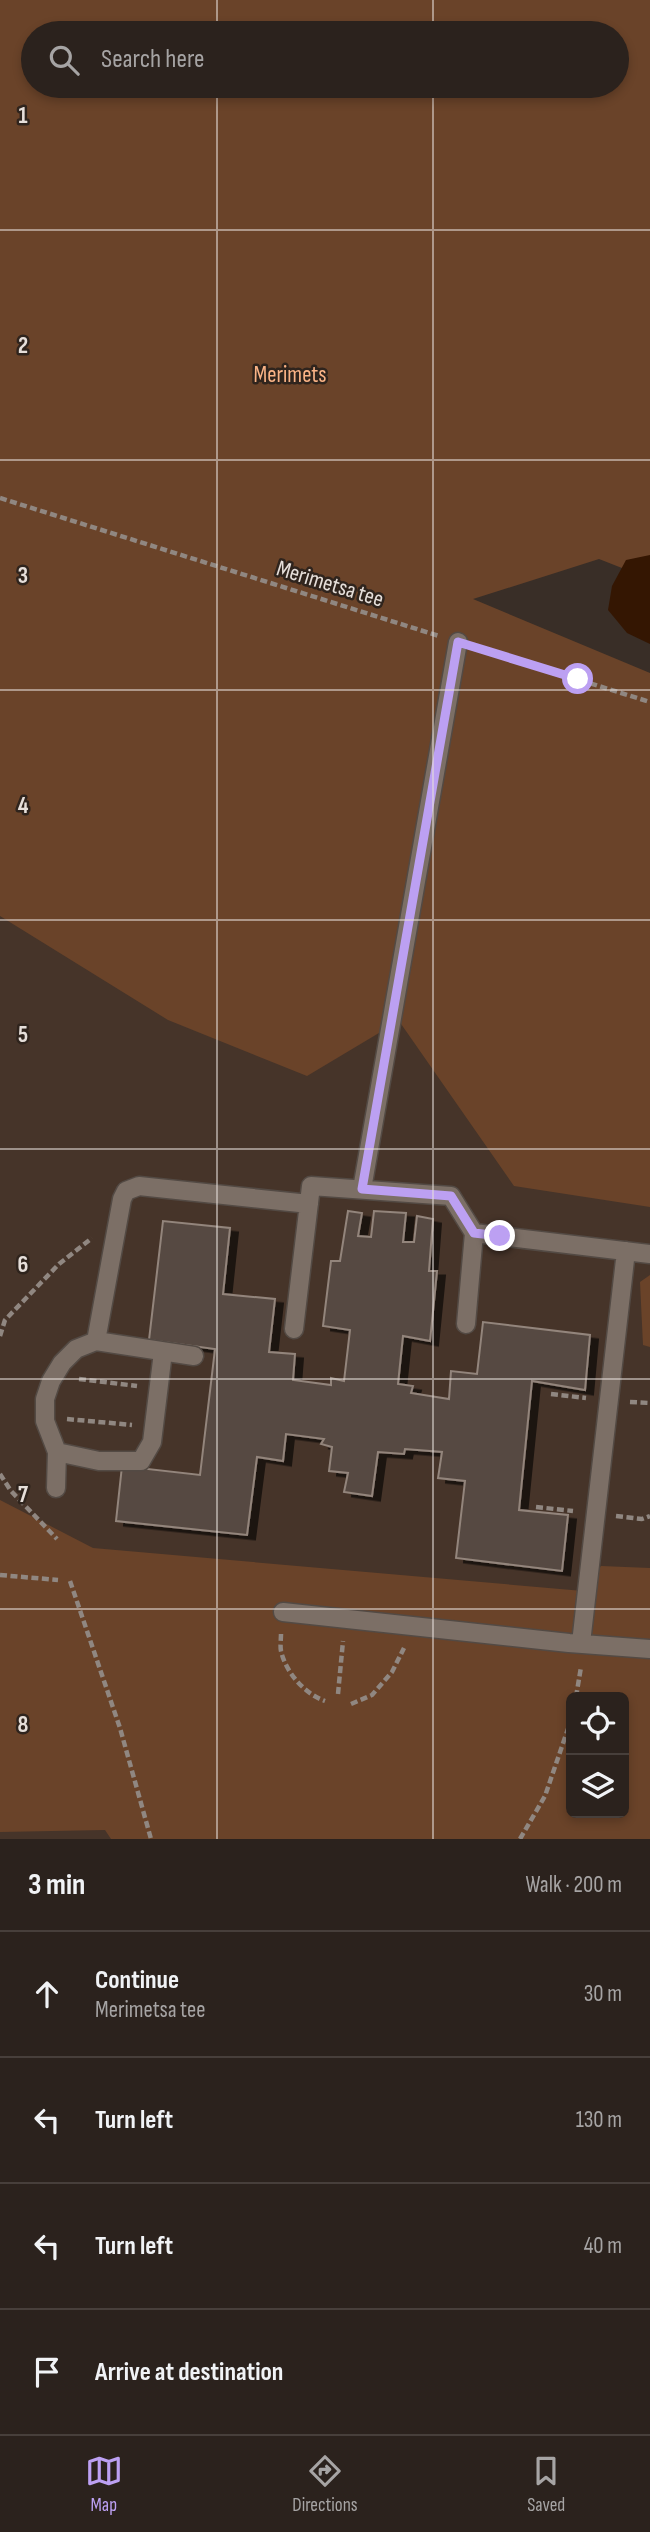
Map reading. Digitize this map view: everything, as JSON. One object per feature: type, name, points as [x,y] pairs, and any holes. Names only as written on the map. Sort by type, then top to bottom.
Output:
[{"type":"lane","points":[[362,1189],[458,642]]},
{"type":"lane","points":[[96,1341],[122,1199],[126,1191],[139,1186],[309,1204]]},
{"type":"lane","points":[[294,1329],[311,1186],[451,1196],[474,1233],[466,1324]]},
{"type":"lane","points":[[474,1233],[650,1254]]},
{"type":"lane","points":[[583,1644],[626,1251]]},
{"type":"lane","points":[[56,1488],[57,1452],[45,1417],[45,1399],[54,1376],[76,1349],[96,1341],[194,1356]]},
{"type":"lane","points":[[57,1452],[99,1461],[141,1461],[152,1442],[163,1352]]},
{"type":"lane","points":[[283,1612],[409,1627],[650,1648]]},
{"type":"path","name":"Merimetsa tee","points":[[0,498],[650,702]]},
{"type":"path","points":[[0,1335],[5,1320],[59,1264],[119,1217]]},
{"type":"path","points":[[54,1376],[158,1388]]},
{"type":"path","points":[[45,1417],[154,1427]]},
{"type":"path","points":[[0,1474],[11,1491],[57,1539]]},
{"type":"path","points":[[0,1576],[58,1580]]},
{"type":"path","points":[[70,1581],[120,1728],[151,1839]]},
{"type":"path","points":[[283,1612],[281,1652],[294,1678],[312,1696],[325,1702]]},
{"type":"path","points":[[338,1694],[345,1619]]},
{"type":"path","points":[[351,1703],[372,1695],[392,1672],[404,1648],[409,1627]]},
{"type":"path","points":[[577,1692],[583,1644]]},
{"type":"path","points":[[520,1839],[545,1796],[566,1735]]},
{"type":"shaded area","points":[[650,555],[650,644],[627,633],[608,610],[612,586],[626,560]]},
{"type":"shaded area","points":[[0,729],[650,939],[650,1839],[0,1839]]},
{"type":"green space","name":"Merimets","points":[[0,0],[650,0],[650,579],[599,559],[473,599],[650,673],[650,1207],[514,1186],[399,1021],[307,1076],[168,1020],[0,916]]},
{"type":"green space","points":[[650,1275],[650,1347],[643,1345],[640,1282]]},
{"type":"green space","points":[[0,1500],[93,1548],[583,1591],[601,1566],[650,1568],[650,1839],[111,1839],[105,1830],[0,1832]]},
{"type":"building","points":[[348,1211],[362,1213],[358,1236],[371,1237],[374,1211],[406,1213],[403,1242],[414,1242],[417,1216],[433,1219],[429,1271],[437,1271],[430,1341],[403,1336],[398,1384],[413,1386],[411,1393],[449,1399],[451,1371],[477,1374],[483,1322],[590,1335],[585,1390],[532,1381],[519,1510],[568,1515],[562,1571],[456,1558],[465,1481],[438,1478],[442,1452],[405,1449],[404,1454],[378,1452],[372,1496],[344,1492],[348,1473],[329,1471],[332,1447],[321,1444],[324,1439],[286,1434],[283,1461],[257,1457],[247,1535],[116,1521],[122,1466],[200,1475],[215,1349],[149,1340],[163,1221],[230,1228],[223,1294],[275,1299],[269,1352],[295,1354],[293,1380],[331,1385],[331,1378],[344,1381],[350,1330],[323,1326],[331,1261],[340,1261]]},
{"type":"route","points":[[500,1236],[474,1233],[451,1196],[362,1189],[458,642],[578,679]]}]
